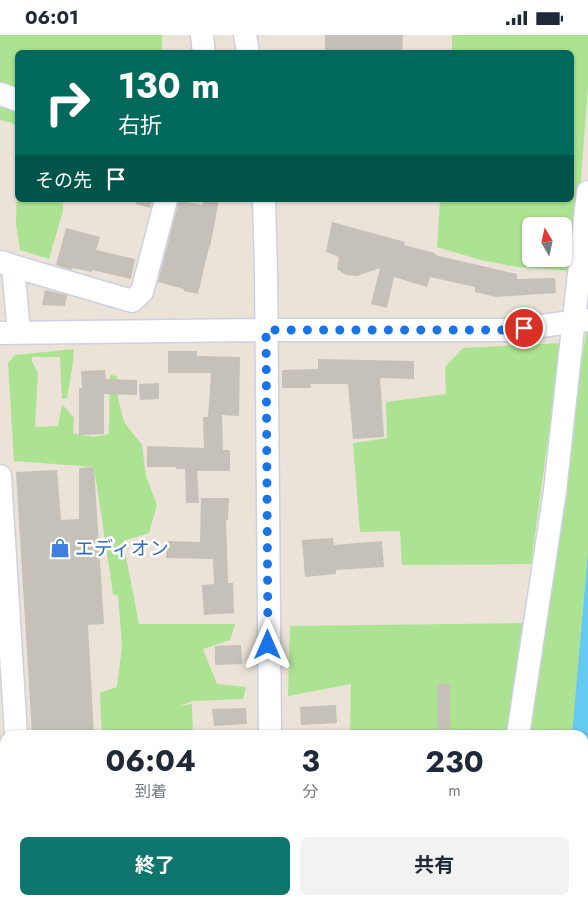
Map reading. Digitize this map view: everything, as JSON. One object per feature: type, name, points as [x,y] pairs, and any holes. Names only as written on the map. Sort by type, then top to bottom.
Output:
[{"type":"street","points":[[202,35],[204,50]]},
{"type":"street","points":[[245,35],[248,50]]},
{"type":"street","points":[[0,94],[15,98]]},
{"type":"street","points":[[519,730],[555,491],[569,369],[583,321],[588,192]]},
{"type":"street","points":[[165,202],[142,292],[132,301],[7,264],[9,333],[509,330],[583,321]]},
{"type":"street","points":[[264,202],[270,730]]},
{"type":"street","points":[[0,476],[4,619],[15,730]]},
{"type":"green space","points":[[0,35],[162,35],[162,50],[15,50],[15,88],[0,83]]},
{"type":"green space","points":[[452,35],[588,35],[588,86],[574,271],[517,267],[481,260],[437,247],[440,202],[574,202],[574,50],[452,50]]},
{"type":"green space","points":[[0,97],[15,102],[15,125],[0,120]]},
{"type":"green space","points":[[17,202],[63,202],[63,211],[49,259],[20,250],[16,223]]},
{"type":"green space","points":[[588,323],[588,730],[518,730]]},
{"type":"green space","points":[[561,343],[531,564],[402,565],[400,531],[360,532],[353,443],[387,438],[386,402],[446,394],[445,367],[463,348]]},
{"type":"green space","points":[[74,349],[67,398],[62,399],[60,357],[32,357],[32,362],[38,372],[35,427],[58,426],[62,404],[74,418],[73,433],[93,437],[109,434],[110,375],[117,376],[118,398],[124,422],[142,445],[146,476],[157,505],[149,533],[123,541],[139,624],[235,624],[230,640],[203,649],[217,684],[246,687],[243,699],[192,701],[180,706],[192,704],[193,730],[102,730],[100,693],[117,687],[122,646],[118,596],[113,594],[94,467],[14,461],[8,363],[15,355]]},
{"type":"green space","points":[[527,623],[513,730],[350,730],[351,684],[288,696],[290,626]]},
{"type":"water","points":[[588,553],[588,730],[572,730]]},
{"type":"building","points":[[325,35],[403,35],[402,50],[325,50]]},
{"type":"building","points":[[136,202],[152,202],[150,208],[136,204]]},
{"type":"building","points":[[178,202],[202,205],[203,202],[219,202],[198,294],[158,282]]},
{"type":"building","points":[[332,222],[405,242],[404,245],[435,253],[435,255],[517,274],[517,279],[555,278],[556,293],[496,297],[475,292],[475,287],[430,277],[427,287],[394,277],[387,308],[371,304],[380,268],[357,276],[346,275],[337,269],[339,257],[326,252]]},
{"type":"building","points":[[66,228],[100,237],[96,250],[135,259],[131,279],[92,270],[92,272],[72,268],[72,270],[56,265]]},
{"type":"building","points":[[45,290],[67,295],[65,306],[42,305]]},
{"type":"building","points":[[168,351],[197,351],[197,356],[240,357],[239,416],[222,415],[223,450],[230,450],[230,471],[197,471],[199,503],[186,503],[185,469],[176,469],[176,467],[147,467],[147,446],[204,448],[203,417],[208,417],[211,373],[168,373]]},
{"type":"building","points":[[318,359],[414,361],[414,379],[380,378],[384,437],[353,439],[348,384],[310,384],[311,388],[282,388],[282,370],[318,369]]},
{"type":"building","points":[[105,370],[106,379],[137,380],[137,395],[104,394],[104,434],[79,435],[79,388],[82,388],[81,371]]},
{"type":"building","points":[[159,383],[159,399],[140,400],[139,384]]},
{"type":"building","name":"エディオン","points":[[94,467],[104,624],[88,625],[94,730],[32,730],[16,472],[57,470],[61,520],[79,519],[79,468]]},
{"type":"building","points":[[201,498],[229,498],[228,520],[226,520],[228,583],[233,583],[234,613],[204,615],[202,585],[214,584],[213,559],[166,558],[167,541],[200,542]]},
{"type":"building","points":[[333,538],[334,545],[382,541],[384,567],[336,570],[336,574],[305,577],[302,540]]},
{"type":"building","points":[[241,645],[242,664],[215,665],[215,646]]},
{"type":"building","points":[[437,684],[450,684],[450,730],[438,730]]},
{"type":"building","points":[[336,705],[337,723],[301,725],[300,707]]},
{"type":"building","points":[[246,708],[247,724],[214,726],[212,709]]},
{"type":"place","name":"エディオン","points":[[60,548]]},
{"type":"route","points":[[268,645],[266,330],[509,330],[524,328]]}]
